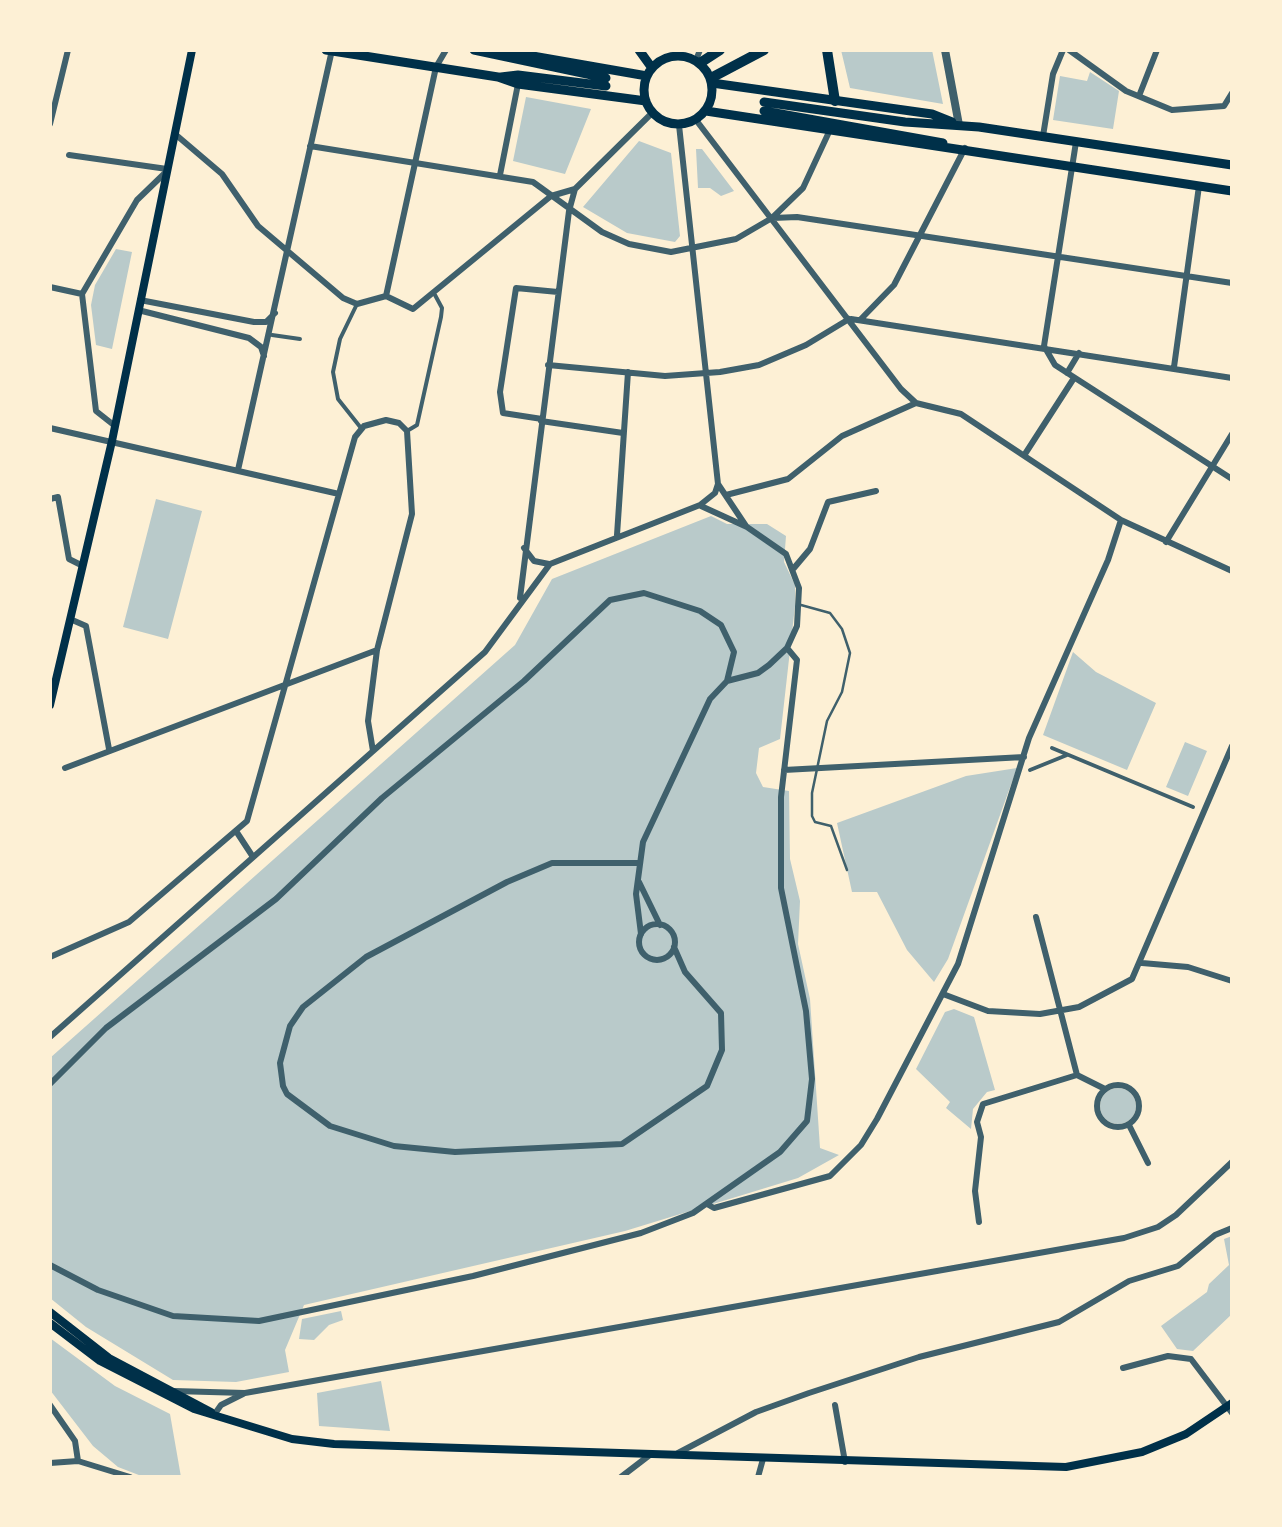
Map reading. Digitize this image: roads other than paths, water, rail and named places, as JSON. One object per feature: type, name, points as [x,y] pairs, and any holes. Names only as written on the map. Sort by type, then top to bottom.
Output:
[{"type":"highway","points":[[699,58],[720,50]]},
{"type":"highway","points":[[712,81],[764,50]]},
{"type":"highway","points":[[827,50],[835,100]]},
{"type":"main road","points":[[50,701],[112,441],[192,50]]},
{"type":"main road","points":[[330,50],[498,77],[518,84],[646,102]]},
{"type":"main road","points":[[474,50],[606,82],[518,74],[498,77]]},
{"type":"main road","points":[[639,50],[650,72]]},
{"type":"main road","points":[[501,55],[522,52],[650,72]]},
{"type":"main road","points":[[661,54],[699,58],[712,81],[706,111],[696,120],[679,125],[652,113],[646,102],[650,72],[661,54]]},
{"type":"main road","points":[[712,81],[932,114],[959,125]]},
{"type":"main road","points":[[950,146],[932,138],[764,106],[959,125],[1232,165]]},
{"type":"main road","points":[[706,111],[1232,191]]},
{"type":"main road","points":[[50,1312],[109,1358],[202,1404],[214,1415]]},
{"type":"main road","points":[[50,1323],[100,1361],[214,1415],[292,1439],[334,1444],[1043,1468],[1100,1463],[1166,1443],[1230,1408]]},
{"type":"street","points":[[50,124],[68,50]]},
{"type":"street","points":[[238,470],[272,336],[330,50]]},
{"type":"street","points":[[386,296],[436,67],[446,50]]},
{"type":"street","points":[[945,50],[959,125]]},
{"type":"street","points":[[1043,136],[1053,74],[1066,50],[1139,96],[1172,110],[1224,106],[1232,93]]},
{"type":"street","points":[[1139,96],[1157,50]]},
{"type":"street","points":[[500,174],[518,84]]},
{"type":"street","points":[[174,134],[222,174],[258,226],[289,248],[343,298],[358,304],[386,296],[413,309],[551,196],[575,188],[652,113]]},
{"type":"street","points":[[696,120],[901,389],[916,402],[961,414],[1121,520],[1232,571]]},
{"type":"street","points":[[50,1037],[500,638],[520,601],[550,564],[700,505],[715,493],[718,484],[679,125]]},
{"type":"street","points":[[310,146],[532,182],[568,211],[629,244],[665,252],[693,251],[736,239],[772,218],[804,188],[829,132]]},
{"type":"street","points":[[1076,142],[1044,346],[1055,364],[1070,375],[1232,479]]},
{"type":"street","points":[[860,320],[894,285],[923,236],[965,148]]},
{"type":"street","points":[[68,156],[168,170]]},
{"type":"street","points":[[114,426],[96,411],[82,294],[137,200],[168,170]]},
{"type":"street","points":[[1174,367],[1199,186]]},
{"type":"street","points":[[520,601],[523,546],[568,211],[575,188]]},
{"type":"street","points":[[772,218],[797,217],[1232,283]]},
{"type":"street","points":[[50,287],[82,294]]},
{"type":"street","points":[[558,292],[516,288],[500,392],[503,414],[623,433]]},
{"type":"street","points":[[408,431],[417,425],[439,330],[442,308],[434,295]]},
{"type":"street","points":[[358,304],[340,339],[333,372],[338,399],[360,428]]},
{"type":"street","points":[[139,305],[259,323],[271,318],[278,307]]},
{"type":"street","points":[[139,305],[249,338],[261,347],[265,362]]},
{"type":"street","points":[[548,365],[706,374],[760,364],[806,345],[849,319],[1044,346],[1232,378]]},
{"type":"street","points":[[272,336],[300,339]]},
{"type":"street","points":[[1025,454],[1080,352]]},
{"type":"street","points":[[617,535],[628,372]]},
{"type":"street","points":[[726,496],[788,478],[842,436],[916,402]]},
{"type":"street","points":[[360,428],[386,420],[399,422],[408,431],[412,514],[377,650],[368,721],[374,751]]},
{"type":"street","points":[[50,428],[339,494]]},
{"type":"street","points":[[50,957],[129,922],[247,821],[360,428]]},
{"type":"street","points":[[1166,542],[1232,434]]},
{"type":"street","points":[[718,484],[746,527]]},
{"type":"street","points":[[794,568],[810,549],[828,502],[876,490]]},
{"type":"street","points":[[50,499],[58,497],[68,559],[83,566]]},
{"type":"street","points":[[700,505],[746,527],[786,554],[794,568],[800,605],[787,648],[758,674],[727,681]]},
{"type":"street","points":[[707,1204],[714,1208],[807,1184],[840,1168],[877,1118],[958,964],[1024,757],[1121,520]]},
{"type":"street","points":[[523,546],[534,561],[550,564]]},
{"type":"street","points":[[50,1084],[106,1028],[276,899],[382,798],[524,681],[610,600],[644,592],[700,611],[720,625],[734,652],[727,681],[710,699],[643,842],[638,863],[641,950],[652,959],[666,956],[674,947]]},
{"type":"street","points":[[69,618],[86,626],[109,749]]},
{"type":"street","points":[[50,1265],[98,1290],[173,1316],[223,1322],[258,1321],[602,1245],[679,1219],[707,1204],[791,1142],[806,1124],[812,1079],[806,1011],[781,888],[784,770],[797,660],[787,648]]},
{"type":"street","points":[[64,768],[377,650]]},
{"type":"street","points":[[943,994],[988,1011],[1061,1012],[1113,992],[1132,979],[1232,746]]},
{"type":"street","points":[[1052,748],[1194,807]]},
{"type":"street","points":[[1030,770],[1067,754]]},
{"type":"street","points":[[784,770],[1024,757]]},
{"type":"street","points":[[236,831],[253,857]]},
{"type":"street","points":[[638,863],[552,863],[497,886],[358,962],[303,1007],[290,1026],[280,1063],[287,1094],[330,1126],[394,1146],[455,1152],[622,1144],[707,1086],[722,1050],[721,1013],[685,972],[671,932],[660,924],[638,876]]},
{"type":"street","points":[[1036,917],[1076,1075]]},
{"type":"street","points":[[641,934],[649,926],[660,924]]},
{"type":"street","points":[[1142,963],[1188,967],[1232,981]]},
{"type":"street","points":[[980,1222],[976,1191],[981,1138],[977,1122],[983,1104],[1076,1075],[1106,1089],[1119,1085],[1136,1095],[1140,1108],[1129,1125],[1115,1128],[1102,1121],[1096,1108],[1106,1089]]},
{"type":"street","points":[[1129,1125],[1148,1163]]},
{"type":"street","points":[[172,1391],[244,1394],[1124,1238],[1158,1227],[1176,1215],[1232,1162]]},
{"type":"street","points":[[676,1454],[756,1412],[809,1393],[918,1357],[1059,1322],[1130,1281],[1178,1266],[1215,1235],[1232,1228]]},
{"type":"street","points":[[1124,1368],[1168,1356],[1191,1359],[1230,1408]]},
{"type":"street","points":[[214,1415],[221,1405],[244,1394]]},
{"type":"street","points":[[50,1405],[75,1440],[78,1460]]},
{"type":"street","points":[[834,1405],[845,1462]]},
{"type":"street","points":[[620,1477],[652,1454]]},
{"type":"street","points":[[758,1477],[763,1459]]},
{"type":"street","points":[[50,1463],[78,1460],[130,1477]]},
{"type":"lane","points":[[800,605],[819,608],[836,619],[850,663],[827,721],[816,768],[812,816],[815,822],[831,826],[846,870]]}]
